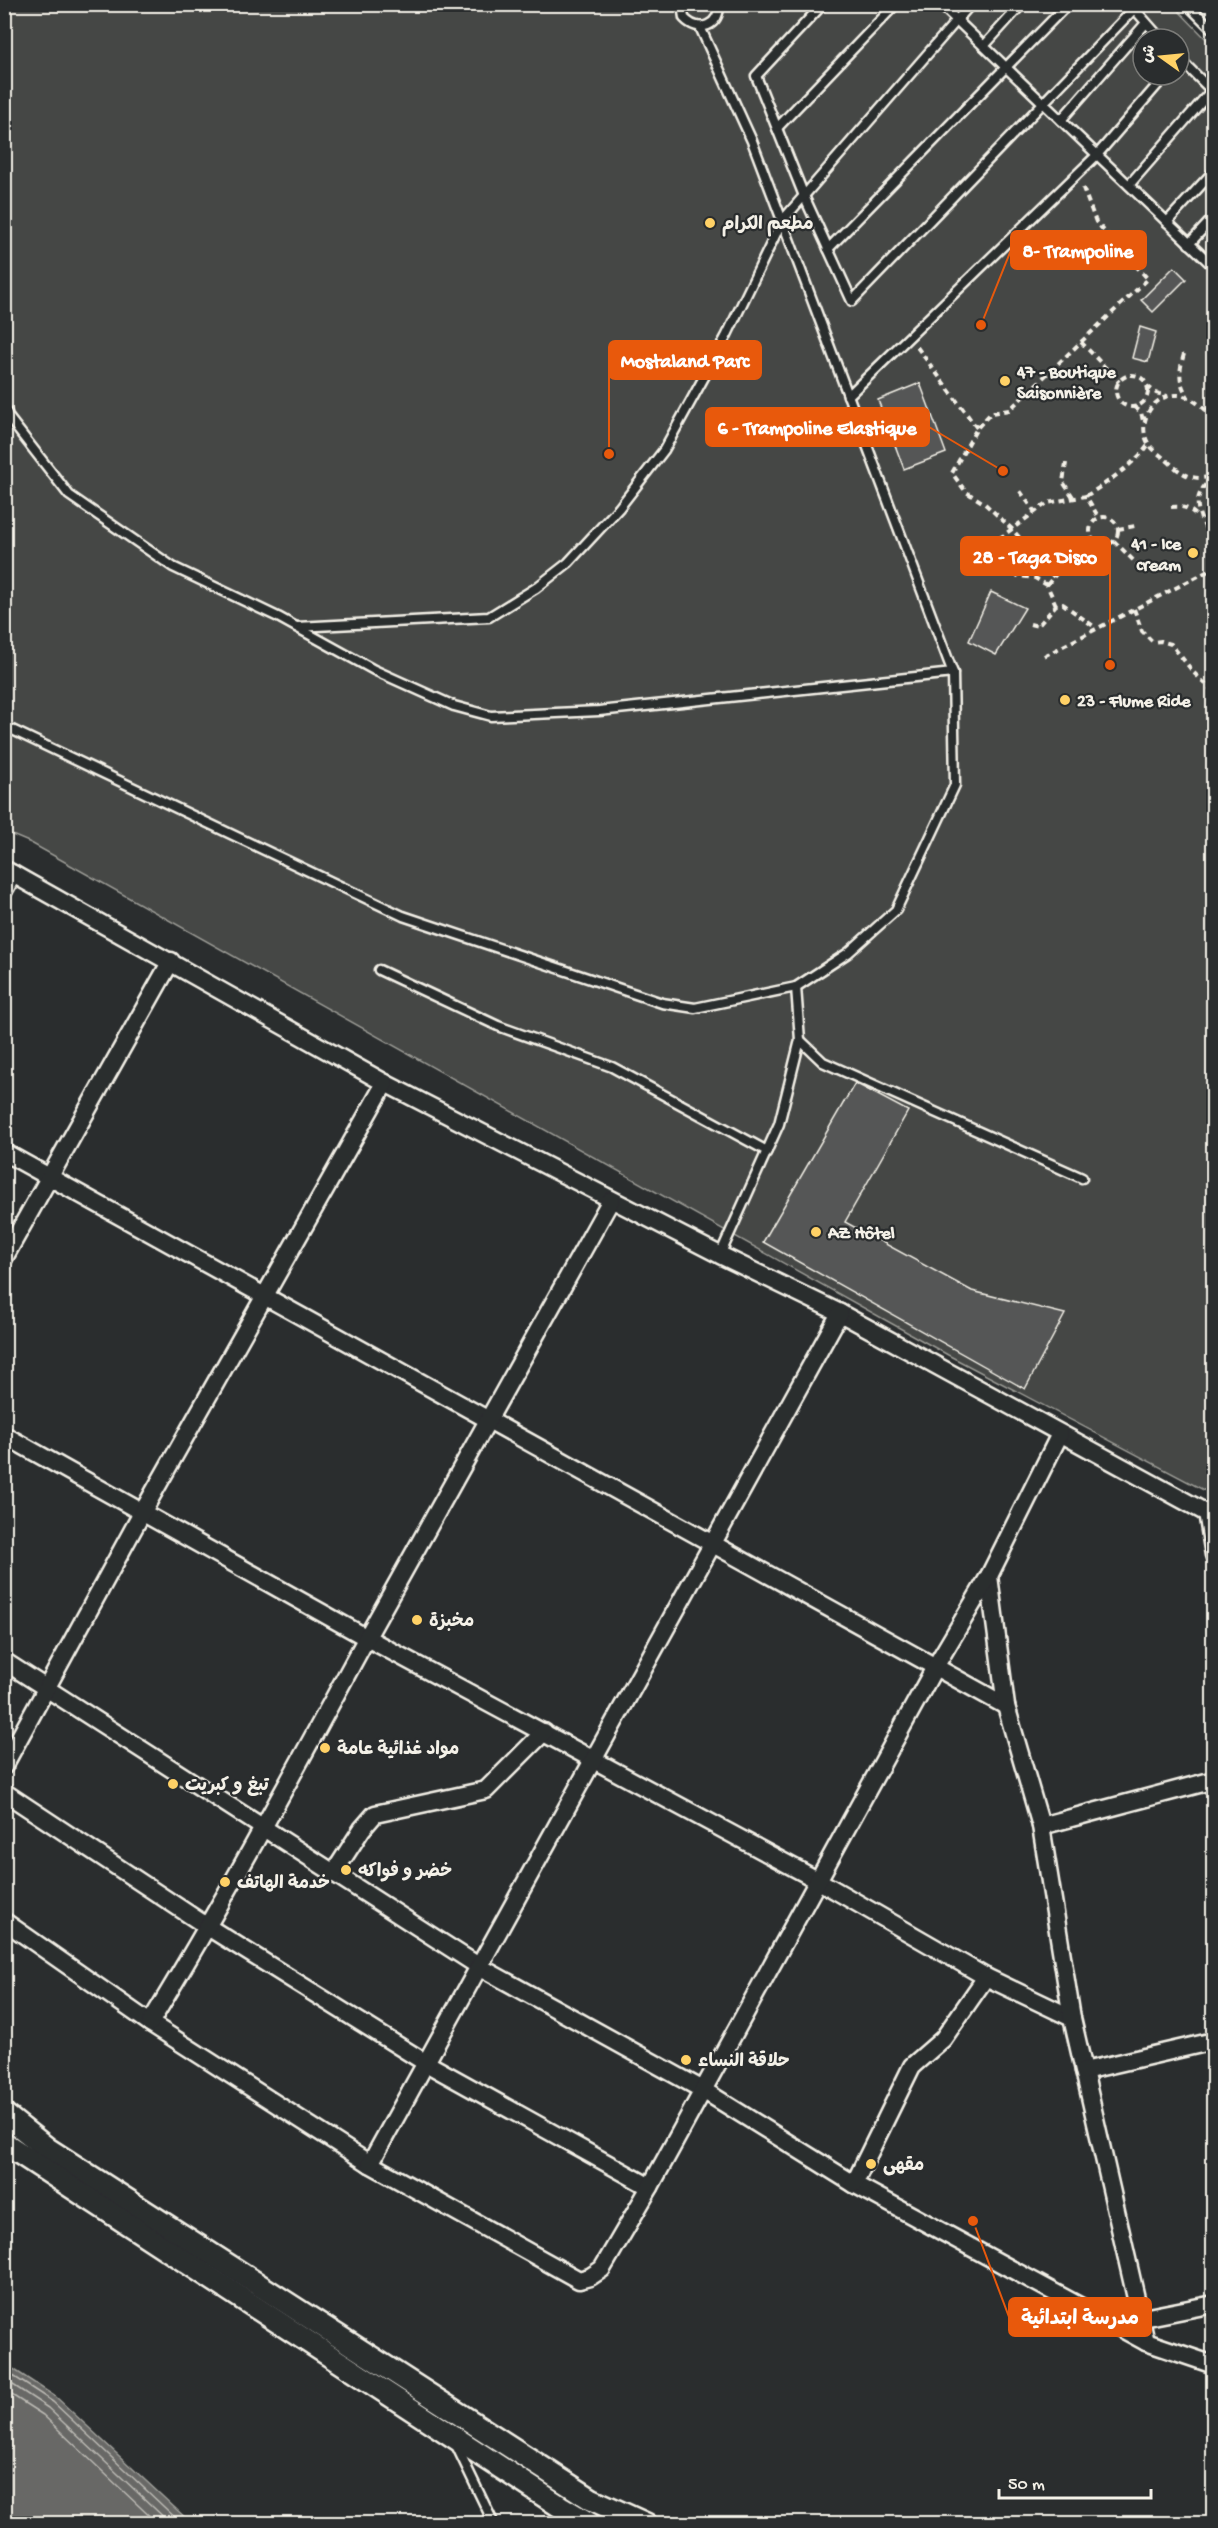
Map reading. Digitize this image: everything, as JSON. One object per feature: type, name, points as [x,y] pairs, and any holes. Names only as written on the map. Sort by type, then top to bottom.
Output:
[{"type":"street","points":[[4,890],[9,872],[385,1083],[611,1200],[840,1313],[1210,1514],[1214,1555]]},
{"type":"street","points":[[4,1258],[171,961]]},
{"type":"street","points":[[4,1766],[142,1513],[385,1083]]},
{"type":"street","points":[[4,1152],[1006,1706]]},
{"type":"street","points":[[150,2022],[208,1927],[263,1829],[611,1200]]},
{"type":"street","points":[[370,2163],[840,1313]]},
{"type":"street","points":[[4,1921],[150,2022],[370,2163],[579,2280],[590,2277],[602,2269],[650,2187],[935,1668],[989,1576],[1060,1434]]},
{"type":"street","points":[[4,1435],[367,1638],[819,1881],[986,1977],[1072,2018]]},
{"type":"street","points":[[989,1576],[1006,1706],[1041,1826],[1072,2018],[1143,2318],[1146,2342]]},
{"type":"street","points":[[4,1661],[480,1967],[703,2090],[854,2184],[1146,2342],[1214,2365]]},
{"type":"street","points":[[333,1874],[362,1829],[375,1814],[486,1790],[543,1732]]},
{"type":"street","points":[[1041,1826],[1214,1780]]},
{"type":"street","points":[[4,1792],[208,1927],[426,2063],[650,2187]]},
{"type":"street","points":[[854,2184],[912,2066],[943,2039],[986,1977]]},
{"type":"street","points":[[1084,2071],[1214,2041]]},
{"type":"street","points":[[4,2114],[48,2149],[591,2499],[646,2523]]},
{"type":"street","points":[[4,2143],[561,2507],[590,2523]]},
{"type":"street","points":[[1143,2318],[1214,2304]]},
{"type":"lane","points":[[682,4],[684,18],[694,26],[700,27],[716,20],[719,4]]},
{"type":"lane","points":[[823,4],[756,76],[804,196],[852,301],[1132,7],[1150,27]]},
{"type":"lane","points":[[777,128],[896,4]]},
{"type":"lane","points":[[940,4],[1189,244],[1212,262]]},
{"type":"lane","points":[[296,627],[489,617],[536,588],[568,563],[619,508],[664,450],[726,338],[782,221],[971,4]]},
{"type":"lane","points":[[984,46],[1022,4]]},
{"type":"lane","points":[[828,249],[1068,4]]},
{"type":"lane","points":[[1187,4],[1214,31]]},
{"type":"lane","points":[[1061,120],[1146,23]]},
{"type":"lane","points":[[4,726],[403,916],[662,1004],[695,1008],[796,987],[848,953],[896,910],[956,785],[953,673],[752,141],[700,27]]},
{"type":"lane","points":[[1129,185],[1212,92],[1191,71]]},
{"type":"lane","points":[[848,396],[1097,155],[1156,87]]},
{"type":"lane","points":[[1167,222],[1214,171]]},
{"type":"lane","points":[[1189,244],[1214,217]]},
{"type":"lane","points":[[4,406],[9,418],[69,495],[173,567],[296,627],[374,670],[454,706],[491,716],[599,711],[953,673]]},
{"type":"lane","points":[[379,970],[498,1026],[612,1067],[767,1151]]},
{"type":"lane","points":[[720,1255],[779,1124],[800,1040],[796,987]]},
{"type":"lane","points":[[800,1040],[823,1062],[1082,1178]]},
{"type":"lane","points":[[452,2436],[494,2523]]},
{"type":"path","points":[[1054,577],[1012,529],[984,503],[966,492],[952,472],[978,428],[991,413],[1009,410],[1148,279],[1096,222],[1076,176]]},
{"type":"path","points":[[909,336],[978,428]]},
{"type":"path","points":[[1081,342],[1119,382]]},
{"type":"path","points":[[1184,354],[1179,378],[1182,388],[1188,398],[1214,417]]},
{"type":"path","points":[[1188,398],[1156,393],[1137,376],[1130,375],[1119,382],[1117,396],[1127,406],[1134,407],[1141,412],[1149,444],[1187,476],[1197,478],[1214,475]]},
{"type":"path","points":[[1134,407],[1146,399],[1147,385]]},
{"type":"path","points":[[1144,425],[1152,407],[1169,396]]},
{"type":"path","points":[[1056,605],[1047,585],[1035,578],[1018,576],[993,555],[993,543],[1047,503],[1086,496],[1106,484],[1144,452],[1149,444]]},
{"type":"path","points":[[1066,463],[1063,482],[1073,497]]},
{"type":"path","points":[[1200,518],[1197,506],[1201,490],[1214,475]]},
{"type":"path","points":[[1020,491],[1035,512]]},
{"type":"path","points":[[1086,496],[1099,518]]},
{"type":"path","points":[[1171,507],[1183,506],[1192,510],[1200,518],[1214,542]]},
{"type":"path","points":[[1099,518],[1111,519],[1118,529],[1114,541],[1103,546],[1096,544],[1092,539],[1090,527],[1099,518]]},
{"type":"path","points":[[1118,529],[1135,526]]},
{"type":"path","points":[[1114,541],[1137,564]]},
{"type":"path","points":[[1047,585],[1065,562],[1089,558],[1096,544]]},
{"type":"path","points":[[1044,656],[1214,568]]},
{"type":"path","points":[[1030,624],[1038,626],[1056,605],[1063,603],[1096,628]]},
{"type":"path","points":[[1134,609],[1142,631],[1153,642],[1161,641],[1171,644],[1194,673],[1214,692]]},
{"type":"shaded area","points":[[1172,4],[1213,46],[1213,1495],[948,1355],[31,843],[5,832],[4,5]]},
{"type":"water","points":[[4,2363],[56,2397],[191,2523],[5,2523]]},
{"type":"building","points":[[1174,267],[1186,279],[1153,312],[1141,300]]},
{"type":"building","points":[[1140,327],[1156,332],[1148,362],[1132,358]]},
{"type":"building","points":[[920,383],[946,453],[904,469],[878,400]]},
{"type":"building","points":[[991,592],[1025,608],[996,655],[969,641]]},
{"type":"building","name":"AZ Hôtel","points":[[855,1083],[908,1111],[845,1222],[972,1291],[1065,1314],[1025,1389],[763,1242]]},
{"type":"place","name":"مطعم الكرام","points":[[710,223]]},
{"type":"place","name":"8- Trampoline","points":[[981,325]]},
{"type":"place","name":"47 - Boutique Saisonnière","points":[[1005,381]]},
{"type":"place","name":"Mostaland Parc","points":[[609,454]]},
{"type":"place","name":"6 - Trampoline Elastique","points":[[1003,471]]},
{"type":"place","name":"41 - Ice cream","points":[[1193,553]]},
{"type":"place","name":"28 - Taga Disco","points":[[1110,665]]},
{"type":"place","name":"23 - Flume Ride","points":[[1065,700]]},
{"type":"place","name":"AZ Hôtel","points":[[816,1232]]},
{"type":"place","name":"مخبزة","points":[[417,1620]]},
{"type":"place","name":"مواد غذائية عامة","points":[[325,1748]]},
{"type":"place","name":"تبغ و كبريت","points":[[173,1784]]},
{"type":"place","name":"خضر و فواكه","points":[[346,1870]]},
{"type":"place","name":"خدمة الهاتف","points":[[225,1882]]},
{"type":"place","name":"حلاقة النساء","points":[[686,2060]]},
{"type":"place","name":"مقهى","points":[[871,2164]]},
{"type":"place","name":"مدرسة ابتدائية","points":[[973,2221]]}]
